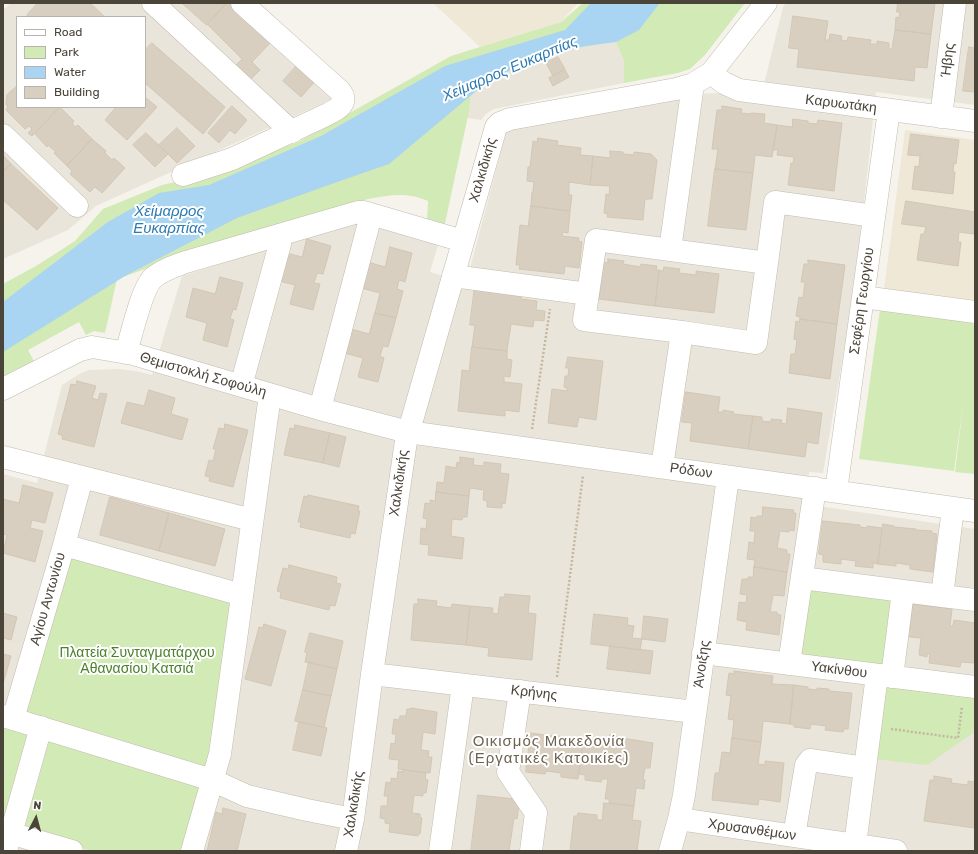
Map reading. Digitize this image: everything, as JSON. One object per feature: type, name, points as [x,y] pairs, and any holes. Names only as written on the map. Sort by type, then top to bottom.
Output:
[{"type":"street","points":[[154,3],[292,132]]},
{"type":"street","points":[[183,175],[232,159],[292,132],[339,108],[343,103],[343,97],[340,91],[242,3]]},
{"type":"street","points":[[670,250],[693,84],[711,73],[766,3]]},
{"type":"street","name":"Ήβης","points":[[941,117],[955,3]]},
{"type":"street","name":"Καρυωτάκη","points":[[711,73],[724,83],[739,90],[975,121]]},
{"type":"street","name":"Χαλκιδικής","points":[[346,851],[353,819],[372,674],[408,432],[493,134],[498,125],[510,119],[676,89],[693,84]]},
{"type":"street","name":"Σεφέρη Γεωργίου","points":[[789,664],[802,578],[826,490],[863,297],[889,110]]},
{"type":"street","points":[[3,135],[77,206]]},
{"type":"street","points":[[767,262],[596,240],[584,320],[756,343],[767,262],[775,202],[874,216]]},
{"type":"street","points":[[130,354],[145,289],[152,279],[161,272],[186,262],[358,212],[364,212],[462,243]]},
{"type":"street","points":[[130,354],[155,281],[280,244],[358,217],[367,218],[462,243]]},
{"type":"street","points":[[320,409],[370,219]]},
{"type":"street","points":[[241,386],[280,244]]},
{"type":"street","points":[[452,276],[588,294]]},
{"type":"street","points":[[863,297],[975,312]]},
{"type":"street","points":[[662,467],[682,332]]},
{"type":"street","name":"Θεμιστοκλή Σοφούλη","points":[[3,389],[80,350],[92,347],[130,354],[270,395],[408,432]]},
{"type":"street","points":[[192,851],[220,754],[270,395]]},
{"type":"street","name":"Ρόδων","points":[[408,432],[975,511]]},
{"type":"street","points":[[3,457],[252,520]]},
{"type":"street","name":"Άνοιξης","points":[[670,851],[679,820],[684,795],[728,476]]},
{"type":"street","name":"Αγίου Αντωνίου","points":[[8,718],[64,545],[82,478]]},
{"type":"street","points":[[942,596],[953,508]]},
{"type":"street","points":[[64,545],[242,595]]},
{"type":"street","points":[[802,578],[975,600]]},
{"type":"street","points":[[875,849],[865,768],[870,726],[885,676],[903,591]]},
{"type":"street","name":"Υακίνθου","points":[[703,653],[970,686]]},
{"type":"street","name":"Κρήνης","points":[[372,674],[695,712]]},
{"type":"street","points":[[440,851],[463,685]]},
{"type":"street","points":[[520,691],[508,772],[536,813],[531,851]]},
{"type":"street","points":[[8,718],[212,780],[247,796],[292,807],[353,819]]},
{"type":"street","points":[[41,727],[7,838],[72,851]]},
{"type":"street","points":[[794,836],[806,765],[810,760],[865,768]]},
{"type":"street","name":"Χρυσανθέμων","points":[[679,820],[875,849]]},
{"type":"path","points":[[529,449],[553,289]]},
{"type":"path","points":[[554,695],[585,457]]},
{"type":"path","points":[[870,726],[958,738],[970,686]]},
{"type":"shaded area","points":[[11,3],[236,3],[339,96],[96,206],[68,230],[3,259],[3,10]]},
{"type":"shaded area","points":[[433,3],[578,3],[561,22],[480,47]]},
{"type":"shaded area","points":[[786,3],[975,3],[975,105],[876,92],[855,285],[823,473],[809,472],[805,504],[975,529],[975,851],[3,851],[3,474],[37,483],[62,385],[81,373],[89,370],[120,369],[152,375],[182,276],[355,221],[438,245],[430,272],[466,283],[507,129],[691,94],[762,92],[783,7]]},
{"type":"shaded area","points":[[616,42],[624,61],[624,83],[494,109],[486,114],[481,120],[467,118],[471,95],[498,76],[530,62],[560,52],[586,46]]},
{"type":"shaded area","points":[[905,130],[975,140],[975,300],[884,289]]},
{"type":"green space","points":[[583,3],[607,3],[640,28],[660,3],[745,3],[705,55],[690,69],[678,73],[624,83],[624,61],[616,42],[558,52],[521,65],[486,83],[471,95],[469,111],[444,228],[427,222],[428,201],[405,195],[384,196],[368,199],[151,267],[117,279],[105,333],[94,331],[86,335],[79,322],[28,350],[35,363],[3,380],[3,284],[36,266],[75,241],[103,209],[162,185],[213,174],[298,142],[451,56],[561,22]]},
{"type":"green space","points":[[881,302],[974,315],[975,474],[955,472],[964,399],[954,471],[859,459]]},
{"type":"green space","name":"Πλατεία Συνταγματάρχου Αθανασίου Κατσιά","points":[[64,545],[242,595],[212,780],[13,719]]},
{"type":"green space","points":[[806,584],[897,595],[888,668],[797,657]]},
{"type":"green space","points":[[884,684],[975,695],[975,718],[973,733],[927,765],[874,759]]},
{"type":"green space","points":[[3,724],[33,733],[3,826]]},
{"type":"green space","points":[[50,737],[204,781],[184,851],[93,851],[24,831]]},
{"type":"water","name":"Χείμαρρος Ευκαρπίας","points":[[591,3],[660,3],[639,30],[616,42],[586,46],[560,52],[530,62],[498,76],[481,87],[389,164],[237,218],[125,276],[3,352],[3,302],[108,222],[159,193],[209,185],[321,136],[445,66],[565,30]]},
{"type":"building","points":[[38,3],[90,3],[104,16],[28,16]]},
{"type":"building","points":[[182,3],[227,3],[207,25]]},
{"type":"building","points":[[227,3],[231,3],[271,42],[252,62],[260,70],[249,81],[235,66],[242,59],[207,24]]},
{"type":"building","points":[[898,3],[935,3],[931,34],[895,30],[896,17],[899,18],[900,12],[897,12]]},
{"type":"building","points":[[793,16],[828,21],[825,40],[829,40],[830,34],[842,36],[841,40],[847,41],[848,37],[871,40],[870,44],[877,44],[877,41],[889,43],[889,49],[892,49],[895,30],[931,34],[927,68],[915,67],[914,81],[797,67],[799,49],[789,48]]},
{"type":"building","points":[[152,43],[225,107],[203,134],[146,84],[146,49]]},
{"type":"building","points":[[969,47],[975,48],[975,92],[963,91]]},
{"type":"building","points":[[558,57],[565,69],[553,76],[546,63]]},
{"type":"building","points":[[300,62],[318,78],[301,97],[283,81]]},
{"type":"building","points":[[565,70],[569,77],[553,86],[549,78]]},
{"type":"building","points":[[16,87],[16,108],[59,108],[32,136],[28,133],[32,129],[29,126],[25,129],[6,110],[8,107],[6,104],[7,95]]},
{"type":"building","points":[[146,98],[157,107],[127,140],[105,120],[115,108],[146,108]]},
{"type":"building","points":[[232,106],[247,120],[235,134],[230,130],[219,143],[208,133]]},
{"type":"building","points":[[722,106],[742,109],[741,113],[765,114],[764,123],[777,125],[772,157],[755,155],[753,173],[715,169],[718,149],[712,149],[717,110],[722,110]]},
{"type":"building","points":[[59,108],[61,108],[74,121],[72,123],[75,127],[78,125],[92,139],[67,166],[54,153],[56,152],[48,145],[47,147],[35,134]]},
{"type":"building","points":[[793,119],[817,124],[818,120],[842,123],[834,191],[788,185],[791,163],[793,163],[794,157],[777,155],[778,150],[773,150],[777,125],[792,127]]},
{"type":"building","points":[[177,128],[195,146],[177,163],[159,145]]},
{"type":"building","points":[[146,133],[168,154],[155,167],[133,145]]},
{"type":"building","points":[[911,134],[959,140],[956,164],[954,163],[953,172],[955,172],[953,194],[912,189],[915,166],[919,167],[920,156],[908,155]]},
{"type":"building","points":[[538,138],[558,141],[557,145],[581,148],[580,155],[593,156],[590,185],[569,182],[569,195],[572,195],[570,211],[531,206],[534,182],[527,181],[528,167],[530,167],[533,141],[537,142]]},
{"type":"building","points":[[92,139],[106,151],[105,153],[112,160],[114,158],[125,168],[102,193],[95,187],[90,192],[70,174],[72,171],[67,166]]},
{"type":"building","points":[[610,151],[634,155],[634,152],[651,154],[657,160],[652,199],[645,199],[643,220],[607,217],[608,214],[604,213],[606,194],[609,195],[610,186],[590,185],[593,156],[610,158]]},
{"type":"building","points":[[3,155],[11,164],[3,172]]},
{"type":"building","points":[[11,164],[58,208],[37,230],[3,200],[3,172]]},
{"type":"building","points":[[715,169],[753,173],[746,230],[708,226]]},
{"type":"building","points":[[906,201],[975,212],[974,234],[959,232],[958,242],[961,242],[958,266],[917,260],[921,234],[924,234],[926,227],[902,224]]},
{"type":"building","points":[[531,206],[570,211],[568,233],[563,232],[562,236],[579,238],[578,241],[582,242],[579,268],[565,266],[564,274],[519,269],[520,265],[516,265],[520,225],[528,226]]},
{"type":"building","points":[[307,239],[331,246],[323,274],[317,273],[314,283],[320,284],[313,310],[290,304],[295,285],[275,280],[282,252],[302,257]]},
{"type":"building","points":[[390,247],[412,253],[405,282],[399,280],[397,289],[403,291],[396,318],[375,313],[380,293],[357,287],[364,261],[385,267]]},
{"type":"building","points":[[608,259],[624,261],[623,264],[640,267],[641,264],[657,266],[656,270],[659,270],[655,306],[599,299],[603,262],[608,263]]},
{"type":"building","points":[[808,260],[845,265],[837,324],[800,319],[800,317],[796,316],[799,297],[803,298],[805,282],[801,282],[804,264],[808,264]]},
{"type":"building","points":[[664,267],[680,269],[679,273],[696,275],[696,271],[719,274],[714,313],[655,306],[659,270],[663,271]]},
{"type":"building","points":[[220,277],[243,283],[236,310],[233,309],[230,319],[234,320],[227,347],[203,340],[207,323],[186,317],[193,288],[215,294]]},
{"type":"building","points":[[475,286],[522,292],[521,299],[537,301],[536,310],[545,311],[544,321],[534,320],[533,327],[511,324],[507,351],[472,347],[475,325],[470,325]]},
{"type":"building","points":[[375,313],[396,318],[388,347],[383,346],[380,356],[384,358],[378,382],[358,377],[363,358],[344,353],[351,329],[369,334]]},
{"type":"building","points":[[800,319],[837,324],[830,379],[789,373],[791,354],[795,354],[797,340],[794,339],[796,321],[799,322]]},
{"type":"building","points":[[472,347],[507,351],[507,359],[512,360],[510,377],[504,376],[504,382],[522,384],[519,412],[505,410],[505,416],[458,411],[462,370],[469,371]]},
{"type":"building","points":[[568,357],[603,361],[596,420],[579,417],[577,427],[548,423],[552,389],[567,391],[567,388],[564,387],[565,376],[568,376],[569,368],[566,368]]},
{"type":"building","points":[[77,381],[96,386],[92,398],[98,400],[100,393],[107,394],[94,447],[62,439],[63,436],[58,434],[71,384],[76,385]]},
{"type":"building","points":[[149,390],[175,398],[171,414],[188,419],[182,440],[121,423],[127,402],[144,406]]},
{"type":"building","points":[[686,392],[720,397],[718,412],[723,412],[723,410],[734,412],[733,414],[753,416],[748,449],[690,441],[692,423],[682,422]]},
{"type":"building","points":[[788,408],[822,413],[818,444],[807,442],[805,457],[748,449],[753,416],[762,417],[762,421],[771,422],[771,419],[782,420],[781,423],[786,424]]},
{"type":"building","points":[[225,424],[248,430],[233,487],[209,481],[210,477],[205,476],[209,460],[213,461],[216,449],[213,449],[219,428],[224,429]]},
{"type":"building","points":[[295,425],[330,433],[323,463],[284,455],[290,428],[294,429]]},
{"type":"building","points":[[330,433],[346,437],[339,467],[323,463]]},
{"type":"building","points":[[460,457],[474,459],[473,465],[484,466],[484,462],[501,464],[500,473],[509,474],[505,504],[502,503],[502,508],[487,507],[487,501],[483,500],[484,490],[470,488],[469,496],[436,492],[437,482],[444,483],[446,466],[456,468],[457,462],[460,463]]},
{"type":"building","points":[[23,485],[53,493],[45,523],[32,520],[30,528],[43,531],[35,562],[3,553],[7,535],[3,534],[3,499],[19,503]]},
{"type":"building","points":[[436,492],[469,496],[467,517],[463,517],[462,520],[452,519],[451,536],[464,538],[462,559],[428,555],[429,545],[420,544],[421,528],[426,529],[427,519],[423,518],[425,503],[430,504],[430,500],[435,501]]},
{"type":"building","points":[[308,495],[359,506],[358,511],[360,511],[355,534],[351,533],[350,538],[300,527],[301,522],[298,522],[304,496],[308,497]]},
{"type":"building","points":[[110,497],[169,513],[159,551],[100,535]]},
{"type":"building","points":[[763,507],[794,510],[793,513],[796,513],[794,531],[780,531],[777,548],[787,550],[787,554],[790,554],[787,572],[754,567],[755,560],[747,559],[749,542],[754,543],[755,531],[750,531],[751,517],[757,518],[757,516],[762,516]]},
{"type":"building","points":[[169,513],[225,529],[215,566],[159,551]]},
{"type":"building","points":[[823,521],[860,525],[860,527],[867,528],[867,526],[882,528],[878,564],[873,563],[873,568],[855,566],[856,561],[841,559],[841,564],[823,562],[823,555],[819,554]]},
{"type":"building","points":[[883,524],[894,527],[932,531],[932,533],[937,534],[933,572],[910,569],[910,565],[896,563],[896,566],[878,564]]},
{"type":"building","points":[[289,565],[337,577],[336,583],[341,584],[335,606],[330,605],[329,610],[280,598],[281,592],[277,591],[283,568],[288,569]]},
{"type":"building","points":[[754,567],[787,572],[784,596],[773,595],[770,612],[777,612],[777,614],[781,615],[779,635],[746,630],[747,622],[737,620],[739,602],[746,603],[747,595],[740,594],[742,579],[753,577]]},
{"type":"building","points":[[505,594],[530,596],[528,613],[536,614],[532,660],[488,656],[489,648],[466,645],[470,606],[493,608],[492,613],[498,614],[500,597],[505,597]]},
{"type":"building","points":[[418,599],[437,601],[436,606],[451,608],[452,604],[470,606],[466,645],[411,640],[414,604],[418,604]]},
{"type":"building","points":[[913,604],[952,609],[950,626],[953,626],[954,620],[975,623],[975,663],[961,662],[960,667],[929,663],[930,654],[927,654],[927,657],[919,655],[921,638],[910,637]]},
{"type":"building","points":[[3,613],[17,617],[11,640],[3,638]]},
{"type":"building","points":[[594,614],[628,618],[627,625],[634,626],[632,638],[642,639],[640,650],[591,644]]},
{"type":"building","points":[[644,616],[668,619],[665,642],[642,639]]},
{"type":"building","points":[[264,624],[286,631],[271,686],[245,679],[259,627],[263,628]]},
{"type":"building","points":[[310,633],[343,641],[337,669],[305,662],[307,653],[305,652]]},
{"type":"building","points":[[610,646],[653,651],[650,674],[607,669]]},
{"type":"building","points":[[3,654],[11,656],[3,684]]},
{"type":"building","points":[[309,662],[337,669],[331,696],[303,690]]},
{"type":"building","points":[[734,671],[773,676],[772,684],[794,685],[790,724],[763,721],[761,742],[732,738],[734,720],[728,719],[731,696],[726,695],[729,673],[734,674]]},
{"type":"building","points":[[794,685],[808,687],[808,689],[829,689],[829,691],[852,693],[848,729],[844,729],[843,732],[825,730],[826,726],[811,724],[810,729],[794,727],[794,725],[790,724]]},
{"type":"building","points":[[303,690],[331,696],[324,727],[295,721]]},
{"type":"building","points":[[411,708],[437,712],[435,734],[423,732],[421,750],[429,751],[428,757],[432,757],[430,773],[398,769],[399,760],[389,759],[391,743],[395,744],[396,734],[392,734],[394,719],[399,720],[400,716],[406,716],[407,709]]},
{"type":"building","points":[[299,722],[327,728],[321,756],[293,750]]},
{"type":"building","points":[[531,733],[564,737],[564,739],[583,739],[578,779],[561,777],[561,773],[546,771],[545,774],[526,772]]},
{"type":"building","points":[[610,735],[653,743],[650,768],[645,768],[643,779],[645,780],[644,789],[636,788],[634,806],[609,803],[609,799],[605,799],[608,779],[602,779],[601,782],[585,780],[585,775],[579,774],[583,739],[609,744]]},
{"type":"building","points":[[732,738],[761,742],[758,764],[765,765],[765,761],[784,763],[780,802],[759,799],[758,805],[712,800],[715,773],[719,773],[722,752],[730,753]]},
{"type":"building","points":[[403,770],[426,773],[425,779],[428,780],[426,793],[423,793],[423,796],[414,795],[412,813],[420,814],[420,817],[422,818],[420,834],[418,834],[418,836],[389,832],[390,824],[385,823],[385,819],[380,818],[381,806],[387,806],[388,796],[384,796],[386,782],[391,783],[391,778],[397,779],[398,771],[403,772]]},
{"type":"building","points":[[934,776],[952,779],[951,783],[968,785],[968,781],[975,782],[975,828],[924,821],[930,780],[934,780]]},
{"type":"building","points":[[478,795],[515,799],[514,803],[519,804],[517,819],[514,818],[509,851],[471,851]]},
{"type":"building","points":[[604,803],[634,806],[632,820],[641,821],[637,851],[570,851],[574,816],[577,816],[578,813],[597,815],[597,820],[602,820]]},
{"type":"building","points":[[223,808],[246,814],[237,851],[207,851],[216,812],[222,814]]},
{"type":"district","name":"Οικισμός Μακεδονία (Εργατικές Κατοικίες)","points":[[549,750]]}]
